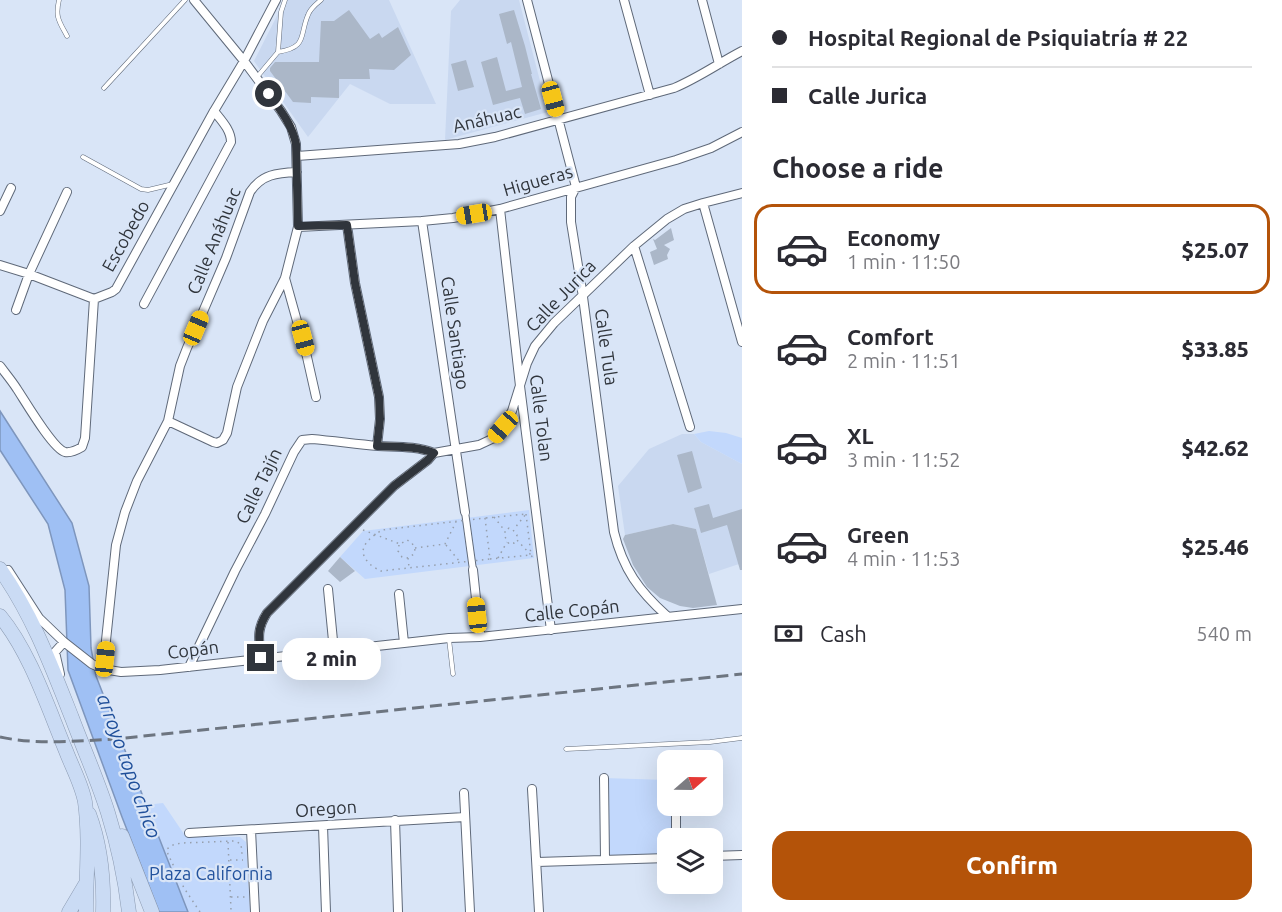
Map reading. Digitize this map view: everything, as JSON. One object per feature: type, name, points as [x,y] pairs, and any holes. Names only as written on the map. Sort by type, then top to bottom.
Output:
[{"type":"highway","points":[[0,569],[24,605],[35,627],[108,812],[121,865],[129,912]]},
{"type":"highway","points":[[0,616],[23,651],[63,743],[97,834],[102,867],[103,912]]},
{"type":"highway","points":[[84,800],[87,853],[86,912]]},
{"type":"highway","points":[[108,812],[121,833],[152,912]]},
{"type":"highway","points":[[69,912],[86,883]]},
{"type":"street","points":[[168,421],[213,442],[225,438],[241,375],[263,321],[285,278],[298,226],[297,156],[291,127],[257,78],[194,0]]},
{"type":"street","name":"Calle Tula","points":[[527,0],[576,187],[571,197],[570,211],[614,532],[617,545],[635,583],[667,616]]},
{"type":"street","points":[[624,0],[650,95]]},
{"type":"street","points":[[702,0],[719,63]]},
{"type":"street","name":"Escobedo","points":[[94,299],[116,289],[276,1]]},
{"type":"street","name":"Anáhuac","points":[[297,156],[459,144],[495,137],[674,88],[695,79],[742,51]]},
{"type":"street","points":[[144,304],[231,142],[231,135],[214,111]]},
{"type":"street","name":"Higueras","points":[[298,226],[422,221],[500,209],[687,156],[711,148],[742,132]]},
{"type":"street","name":"Calle Anáhuac","points":[[104,669],[116,545],[137,481],[168,421],[180,366],[226,258],[250,192],[255,185],[272,174],[297,172]]},
{"type":"street","points":[[0,211],[11,188]]},
{"type":"street","points":[[16,310],[28,274],[67,192]]},
{"type":"street","name":"Calle Jurica","points":[[434,453],[479,445],[494,438],[512,411],[527,363],[535,346],[555,323],[634,246],[666,219],[684,209],[742,193]]},
{"type":"street","points":[[703,203],[742,342]]},
{"type":"street","name":"Calle Tolan","points":[[500,209],[551,630]]},
{"type":"street","name":"Calle Santiago","points":[[422,221],[466,516]]},
{"type":"street","points":[[347,225],[355,283],[379,397],[380,419],[377,446]]},
{"type":"street","points":[[634,246],[690,427]]},
{"type":"street","points":[[0,265],[94,299],[86,438],[82,447],[66,452],[57,447],[0,366]]},
{"type":"street","points":[[285,278],[316,397]]},
{"type":"street","name":"Calle Tajín","points":[[189,667],[299,443],[312,439],[425,449],[434,453]]},
{"type":"street","points":[[261,658],[258,633],[267,613],[394,486],[434,453]]},
{"type":"street","points":[[466,516],[480,638]]},
{"type":"street","name":"Copán","points":[[0,563],[17,582],[39,618],[92,664],[104,669],[132,672],[334,651]]},
{"type":"street","points":[[328,589],[334,651]]},
{"type":"street","points":[[399,594],[404,643]]},
{"type":"street","name":"Calle Copán","points":[[334,651],[449,638],[480,638],[742,609]]},
{"type":"street","points":[[67,644],[56,650],[56,656],[73,721]]},
{"type":"street","points":[[604,778],[605,859]]},
{"type":"street","points":[[532,789],[539,912]]},
{"type":"street","points":[[464,793],[470,912]]},
{"type":"street","name":"Oregon","points":[[189,833],[465,817]]},
{"type":"street","points":[[395,820],[398,912]]},
{"type":"street","points":[[323,826],[327,912]]},
{"type":"street","points":[[251,830],[255,912]]},
{"type":"street","points":[[723,856],[742,855]]},
{"type":"street","points":[[537,862],[657,858]]},
{"type":"lane","points":[[59,0],[56,10],[57,18],[67,36]]},
{"type":"lane","points":[[104,88],[185,0]]},
{"type":"lane","points":[[257,78],[278,52],[281,12],[285,0]]},
{"type":"lane","points":[[278,52],[289,50],[302,40],[308,13],[321,0]]},
{"type":"lane","points":[[83,157],[141,189],[148,190],[174,184]]},
{"type":"lane","points":[[449,638],[453,674]]},
{"type":"lane","points":[[566,749],[710,742],[742,738]]},
{"type":"path","points":[[513,530],[526,514],[485,518],[466,516],[456,520],[382,530],[365,544],[363,551],[367,562],[381,571],[461,563],[472,565],[498,558],[531,555],[516,539]]},
{"type":"path","points":[[493,517],[506,531]]},
{"type":"path","points":[[485,518],[490,560]]},
{"type":"path","points":[[445,544],[456,520]]},
{"type":"path","points":[[354,526],[400,544]]},
{"type":"path","points":[[509,528],[517,535],[514,543],[509,544],[505,537],[506,531],[509,528]]},
{"type":"path","points":[[407,540],[415,549],[414,554],[408,558],[402,557],[398,551],[400,544],[407,540]]},
{"type":"path","points":[[498,558],[508,541]]},
{"type":"path","points":[[415,549],[445,544]]},
{"type":"path","points":[[445,544],[461,563]]},
{"type":"path","points":[[408,558],[409,568]]},
{"type":"path","points":[[228,841],[231,910]]},
{"type":"path","points":[[200,912],[184,888],[167,849],[177,844],[240,842],[243,860],[229,860]]},
{"type":"path","points":[[231,897],[245,897],[246,904]]},
{"type":"shaded area","points":[[285,0],[389,0],[436,104],[390,104],[350,84],[308,137],[254,61]]},
{"type":"shaded area","points":[[460,0],[519,0],[548,112],[445,140],[451,11]]},
{"type":"shaded area","points":[[682,434],[694,434],[701,442],[742,464],[742,563],[709,574],[696,529],[673,524],[625,535],[618,486],[649,449]]},
{"type":"green space","points":[[709,431],[742,438],[742,464],[701,442],[694,434]]},
{"type":"green space","points":[[529,510],[534,558],[365,579],[340,557],[363,531]]},
{"type":"green space","points":[[604,778],[657,780],[657,816],[676,816],[676,828],[657,828],[657,856],[605,859]]},
{"type":"green space","name":"Plaza California","points":[[163,803],[186,837],[240,837],[246,842],[250,912],[187,912],[146,805]]},
{"type":"water","name":"arroyo topo chico","points":[[0,411],[72,523],[89,586],[91,648],[96,676],[188,912],[159,912],[122,817],[68,670],[65,590],[48,524],[0,450]]},
{"type":"building","points":[[349,10],[370,39],[379,33],[382,38],[398,27],[411,55],[394,70],[369,69],[370,79],[339,79],[339,98],[311,97],[311,103],[293,102],[270,68],[275,62],[319,62],[321,21],[334,21]]},
{"type":"building","points":[[514,10],[541,109],[525,114],[520,98],[493,105],[481,62],[497,57],[506,91],[522,87],[511,42],[507,44],[499,14]]},
{"type":"building","points":[[466,60],[474,87],[458,91],[451,64]]},
{"type":"building","points":[[671,228],[674,240],[664,245],[670,249],[668,259],[654,265],[650,252],[657,249],[653,239],[655,240]]},
{"type":"building","points":[[692,451],[702,488],[688,493],[677,455]]},
{"type":"building","points":[[709,504],[713,518],[742,509],[742,570],[740,570],[727,525],[701,533],[694,508]]},
{"type":"building","points":[[673,524],[696,529],[717,605],[693,608],[680,606],[660,598],[647,587],[633,565],[623,539],[625,535]]},
{"type":"building","points":[[340,557],[355,571],[340,582],[328,571]]},
{"type":"railway","points":[[0,737],[43,742],[115,739],[742,674]]},
{"type":"route","points":[[261,658],[258,633],[267,613],[394,486],[434,453],[425,449],[377,446],[380,419],[379,397],[355,283],[347,225],[298,226],[294,134],[288,121],[269,94]]}]
